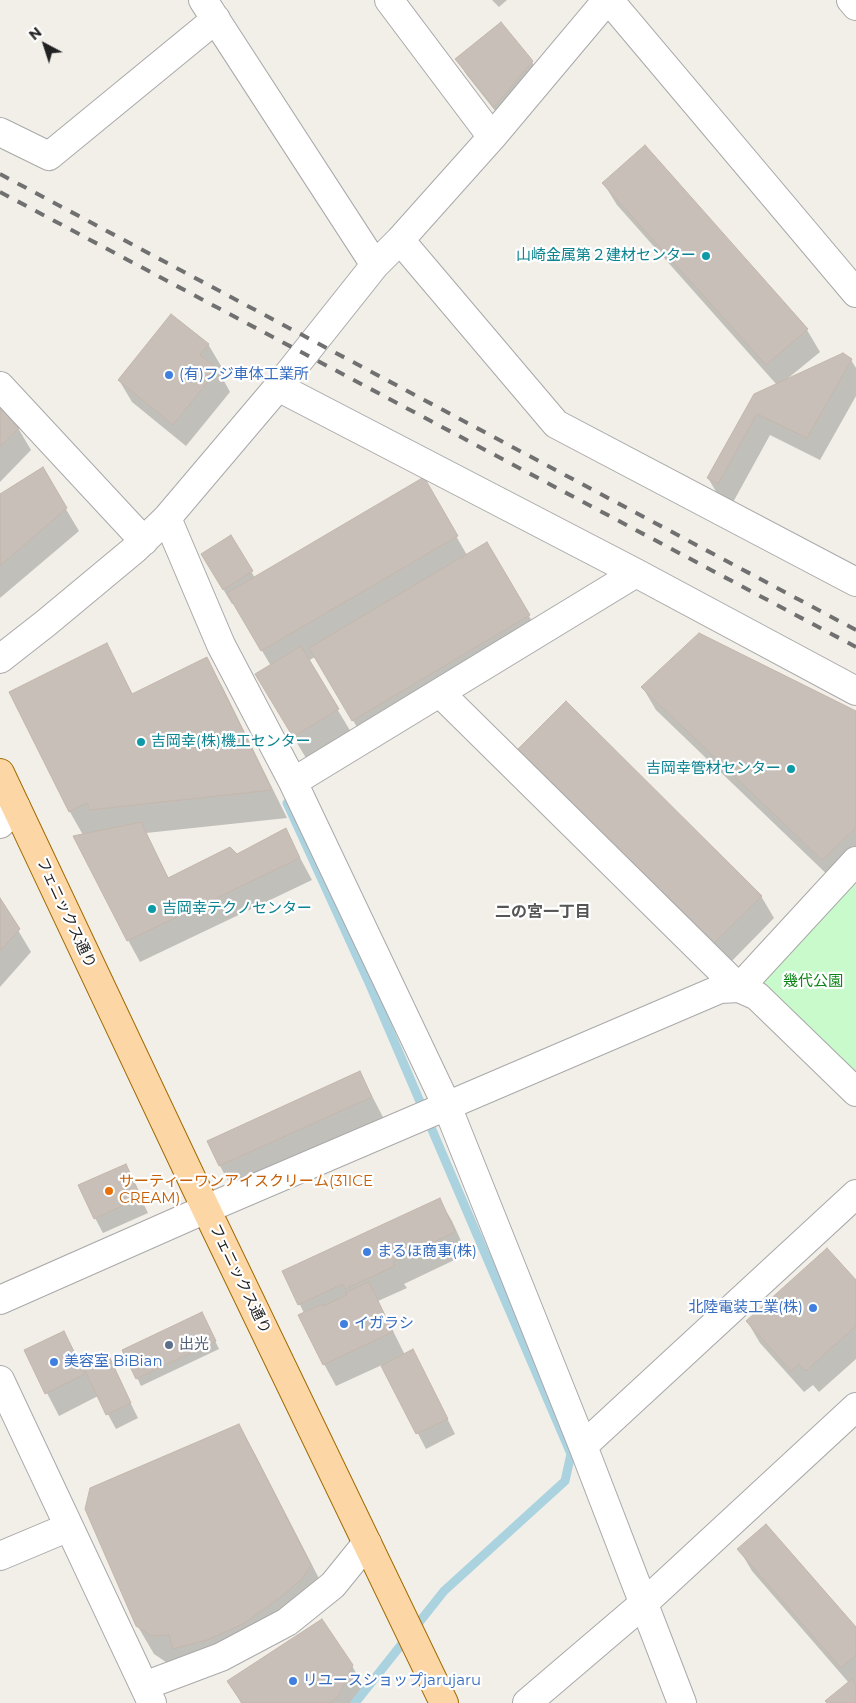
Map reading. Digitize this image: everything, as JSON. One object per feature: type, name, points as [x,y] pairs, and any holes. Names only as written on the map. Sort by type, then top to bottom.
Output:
[{"type":"main road","name":"フェニックス通り","points":[[0,773],[8,815],[206,1209],[444,1703]]},
{"type":"street","points":[[389,0],[492,137]]},
{"type":"street","points":[[0,658],[46,623],[144,541],[168,518],[278,387],[375,265],[400,240],[492,137],[608,0],[856,293]]},
{"type":"street","points":[[851,0],[856,6]]},
{"type":"street","points":[[0,132],[49,156],[210,10],[375,265]]},
{"type":"street","points":[[400,240],[556,424],[856,582]]},
{"type":"street","points":[[0,386],[144,541]]},
{"type":"street","points":[[278,387],[856,691]]},
{"type":"street","points":[[168,518],[221,645],[293,782],[447,1106],[583,1446],[682,1703]]},
{"type":"street","points":[[293,782],[636,574]]},
{"type":"street","points":[[440,692],[739,988],[757,996],[856,1092]]},
{"type":"street","points":[[0,1300],[206,1209],[720,989],[739,988],[856,861]]},
{"type":"street","points":[[583,1446],[856,1194]]},
{"type":"street","points":[[0,1380],[148,1694],[287,1622],[333,1585],[368,1543]]},
{"type":"street","points":[[527,1703],[643,1604],[856,1407]]},
{"type":"street","points":[[0,1556],[69,1526]]},
{"type":"green space","name":"幾代公園","points":[[856,868],[856,1086],[752,984]]},
{"type":"building","points":[[501,22],[533,61],[494,107],[455,59]]},
{"type":"building","name":"山崎金属第２建材センター","points":[[645,145],[808,329],[766,365],[602,183]]},
{"type":"building","points":[[171,314],[209,344],[200,355],[218,369],[173,425],[118,380]]},
{"type":"building","points":[[843,353],[852,359],[807,438],[757,414],[718,484],[707,478],[754,394]]},
{"type":"building","points":[[0,408],[19,428],[0,447]]},
{"type":"building","points":[[43,467],[67,508],[0,566],[0,494]]},
{"type":"building","points":[[424,477],[458,536],[261,651],[227,593]]},
{"type":"building","points":[[231,535],[253,571],[223,590],[201,554]]},
{"type":"building","points":[[487,542],[530,615],[352,721],[309,648]]},
{"type":"building","name":"吉岡幸管材センター","points":[[699,633],[856,711],[856,828],[822,860],[641,687]]},
{"type":"building","name":"吉岡幸(株)機工センター","points":[[107,643],[132,694],[207,657],[272,790],[90,810],[87,803],[69,812],[9,692]]},
{"type":"building","points":[[301,646],[339,709],[293,737],[255,674]]},
{"type":"building","name":"吉岡幸管材センター","points":[[566,701],[762,896],[712,945],[516,751]]},
{"type":"building","name":"吉岡幸テクノセンター","points":[[141,822],[168,878],[230,847],[237,854],[286,828],[300,858],[127,941],[73,836]]},
{"type":"building","points":[[0,898],[20,929],[0,951]]},
{"type":"building","points":[[360,1071],[372,1097],[219,1166],[207,1141]]},
{"type":"building","name":"サーティーワンアイスクリーム(31ICE CREAM)","points":[[126,1164],[141,1197],[94,1219],[78,1185]]},
{"type":"building","points":[[440,1198],[455,1232],[393,1262],[395,1266],[345,1289],[343,1284],[298,1305],[282,1271]]},
{"type":"building","points":[[827,1248],[856,1280],[856,1326],[806,1371],[799,1364],[791,1371],[746,1321]]},
{"type":"building","points":[[369,1282],[393,1332],[323,1365],[298,1315],[347,1295],[346,1292]]},
{"type":"building","name":"出光","points":[[202,1312],[216,1341],[136,1379],[122,1350]]},
{"type":"building","name":"美容室 BiBian","points":[[64,1331],[85,1374],[45,1394],[24,1350]]},
{"type":"building","points":[[413,1349],[448,1419],[416,1434],[381,1366]]},
{"type":"building","points":[[109,1356],[131,1403],[106,1415],[84,1368]]},
{"type":"building","points":[[239,1424],[311,1565],[303,1578],[282,1596],[243,1624],[207,1640],[173,1649],[169,1635],[152,1636],[136,1626],[85,1509],[90,1488]]},
{"type":"building","points":[[766,1524],[856,1627],[856,1655],[841,1668],[737,1549]]},
{"type":"building","points":[[322,1619],[353,1665],[338,1697],[329,1703],[242,1703],[227,1681]]},
{"type":"building","points":[[852,1679],[856,1684],[856,1703],[827,1703],[825,1701]]},
{"type":"waterway","points":[[287,803],[370,985],[571,1454],[565,1481],[444,1591],[355,1703]]},
{"type":"railway","points":[[0,174],[856,630]]},
{"type":"railway","points":[[0,192],[856,647]]},
{"type":"place","name":"山崎金属第２建材センター","points":[[706,256]]},
{"type":"place","name":"(有)フジ車体工業所","points":[[169,375]]},
{"type":"place","name":"吉岡幸(株)機工センター","points":[[141,742]]},
{"type":"place","name":"吉岡幸管材センター","points":[[791,769]]},
{"type":"place","name":"吉岡幸テクノセンター","points":[[152,909]]},
{"type":"place","name":"サーティーワンアイスクリーム(31ICE CREAM)","points":[[109,1191]]},
{"type":"place","name":"まるほ商事(株)","points":[[367,1252]]},
{"type":"place","name":"北陸電装工業(株)","points":[[813,1308]]},
{"type":"place","name":"イガラシ","points":[[344,1324]]},
{"type":"place","name":"出光","points":[[169,1345]]},
{"type":"place","name":"美容室 BiBian","points":[[54,1362]]},
{"type":"place","name":"リユースショップjarujaru","points":[[293,1681]]},
{"type":"district","name":"二の宮一丁目","points":[[543,912]]}]
